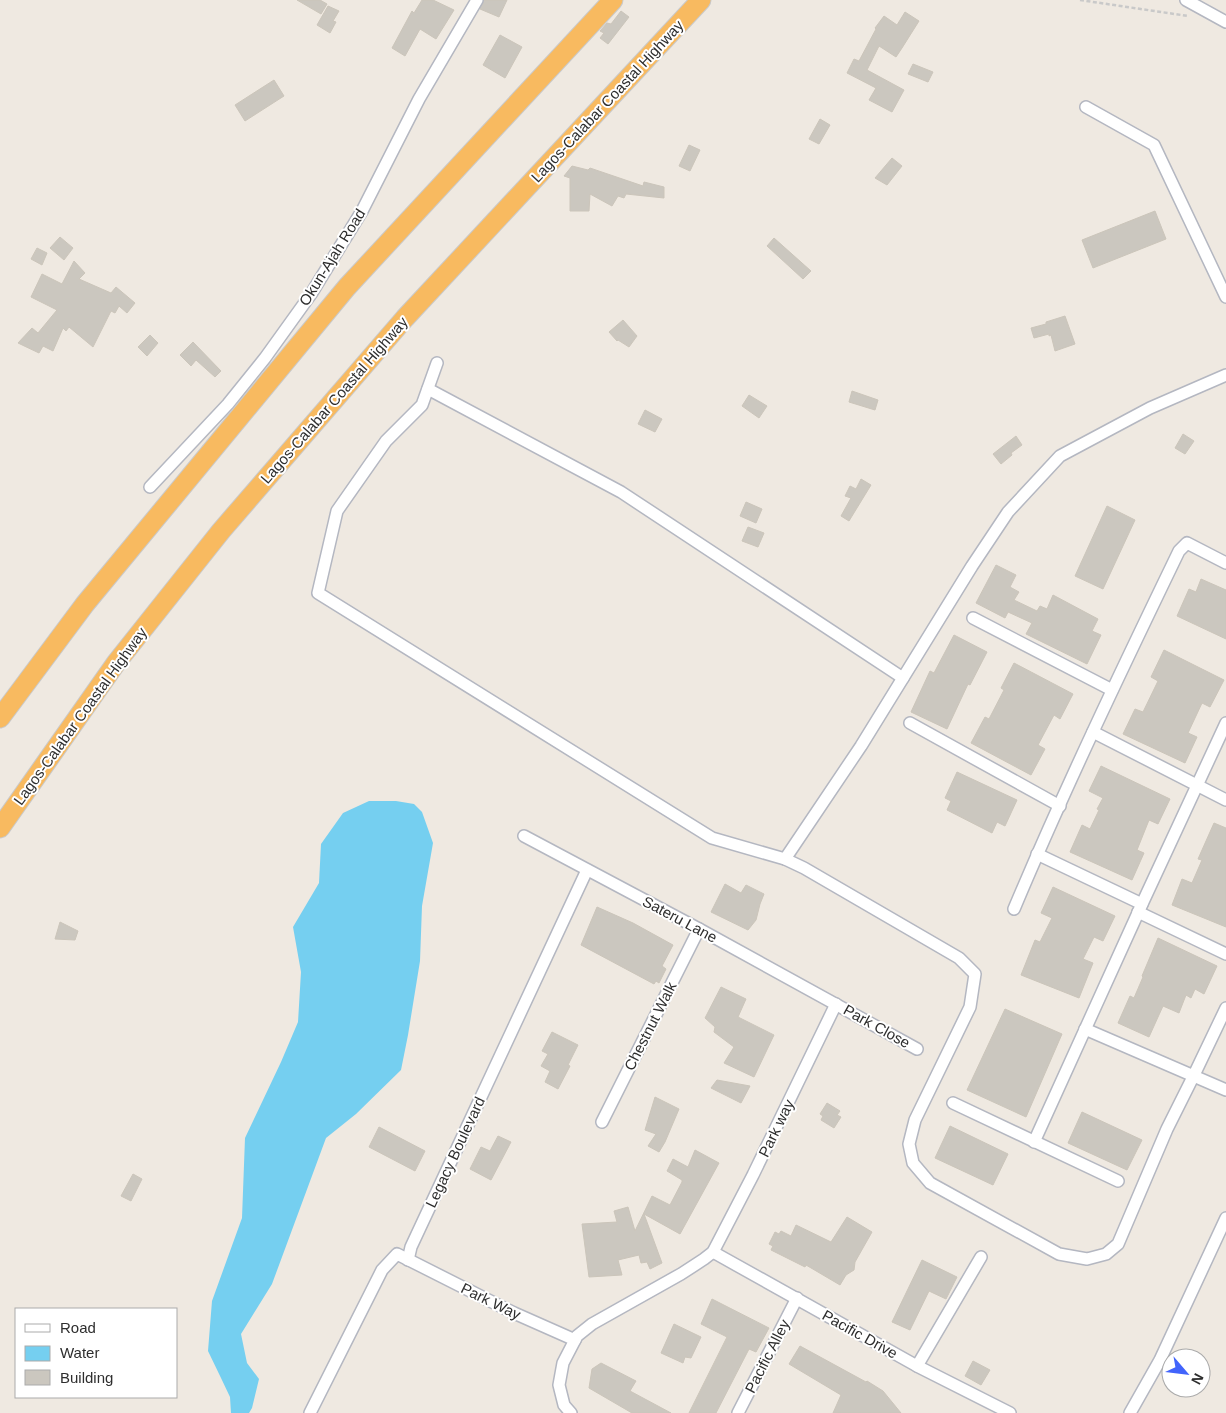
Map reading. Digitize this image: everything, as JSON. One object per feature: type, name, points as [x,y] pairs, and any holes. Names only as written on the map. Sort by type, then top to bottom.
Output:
[{"type":"highway","points":[[0,718],[85,604],[347,287],[613,0]]},
{"type":"highway","name":"Lagos-Calabar Coastal Highway","points":[[0,828],[116,663],[221,531],[405,318],[701,0]]},
{"type":"street","name":"Okun-Ajah Road","points":[[150,487],[228,404],[265,358],[311,294],[362,211],[419,99],[477,0]]},
{"type":"street","points":[[1186,0],[1226,22]]},
{"type":"street","points":[[1086,107],[1154,145],[1226,297]]},
{"type":"street","points":[[438,363],[422,405],[386,441],[336,511],[318,593],[712,838],[785,859],[804,868],[960,958],[974,974],[970,1007],[915,1120],[909,1144],[913,1163],[930,1183],[1059,1254],[1087,1258],[1106,1254],[1118,1244],[1167,1129],[1226,1008]]},
{"type":"street","points":[[785,859],[861,746],[972,566],[1008,512],[1060,456],[1150,408],[1226,375]]},
{"type":"street","points":[[428,389],[621,492],[903,678]]},
{"type":"street","points":[[1014,909],[1112,690],[1179,551],[1188,543],[1226,563]]},
{"type":"street","points":[[973,618],[1112,690]]},
{"type":"street","points":[[910,723],[1060,806]]},
{"type":"street","points":[[1034,1142],[1226,723]]},
{"type":"street","points":[[1093,732],[1226,800]]},
{"type":"street","name":"Sateru Lane","points":[[524,836],[836,1004]]},
{"type":"street","points":[[1037,854],[1226,954]]},
{"type":"street","name":"Legacy Boulevard","points":[[408,1260],[411,1247],[587,870]]},
{"type":"street","name":"Chestnut Walk","points":[[602,1122],[699,929]]},
{"type":"street","name":"Park Close","points":[[836,1004],[917,1049]]},
{"type":"street","name":"Park way","points":[[713,1252],[753,1175],[836,1004]]},
{"type":"street","points":[[1085,1029],[1226,1090]]},
{"type":"street","points":[[953,1103],[1118,1181]]},
{"type":"street","points":[[1130,1413],[1160,1360],[1226,1218]]},
{"type":"street","points":[[571,1413],[564,1405],[559,1385],[563,1363],[576,1338],[592,1324],[680,1274],[713,1252]]},
{"type":"street","name":"Pacific Drive","points":[[713,1252],[917,1366],[1010,1413]]},
{"type":"street","points":[[310,1413],[382,1270],[397,1254],[408,1260]]},
{"type":"street","points":[[917,1366],[981,1257]]},
{"type":"street","name":"Park Way","points":[[408,1260],[514,1313],[576,1338]]},
{"type":"street","name":"Pacific Alley","points":[[738,1413],[797,1298]]},
{"type":"path","points":[[1080,0],[1203,18],[1207,11]]},
{"type":"water","points":[[369,801],[396,801],[414,804],[422,812],[433,843],[422,906],[420,961],[401,1070],[356,1114],[326,1138],[272,1284],[241,1334],[247,1363],[259,1379],[252,1408],[249,1413],[231,1413],[230,1397],[208,1351],[212,1301],[242,1218],[245,1138],[298,1022],[301,972],[293,927],[319,883],[321,844],[343,813]]},
{"type":"building","points":[[297,0],[320,0],[327,4],[321,14]]},
{"type":"building","points":[[422,0],[433,0],[454,10],[436,39],[420,29],[405,56],[392,48],[412,11],[414,13]]},
{"type":"building","points":[[484,0],[507,0],[499,17],[480,9]]},
{"type":"building","points":[[328,6],[339,11],[333,21],[336,22],[330,33],[317,25]]},
{"type":"building","points":[[621,11],[629,17],[608,44],[600,38],[604,33],[600,31],[607,23],[611,24]]},
{"type":"building","points":[[905,12],[919,21],[902,48],[896,57],[879,46],[867,70],[904,90],[892,112],[869,100],[876,88],[847,73],[854,59],[859,61],[875,28],[884,16],[897,25]]},
{"type":"building","points":[[500,35],[522,47],[505,78],[483,65]]},
{"type":"building","points":[[913,64],[933,72],[928,82],[908,74]]},
{"type":"building","points":[[274,80],[284,96],[245,121],[235,105]]},
{"type":"building","points":[[820,119],[830,125],[819,144],[809,139]]},
{"type":"building","points":[[689,145],[700,150],[690,171],[679,166]]},
{"type":"building","points":[[892,158],[902,166],[887,185],[875,178]]},
{"type":"building","points":[[572,166],[588,170],[590,168],[643,186],[644,182],[664,187],[664,198],[626,194],[624,198],[618,196],[612,206],[590,194],[589,211],[570,211],[570,178],[564,176]]},
{"type":"building","points":[[1155,211],[1166,239],[1093,268],[1082,240]]},
{"type":"building","points":[[60,237],[73,248],[64,260],[50,248]]},
{"type":"building","points":[[774,238],[811,271],[803,279],[767,246]]},
{"type":"building","points":[[37,248],[47,253],[42,265],[31,259]]},
{"type":"building","points":[[74,261],[85,273],[79,279],[111,293],[116,287],[135,303],[127,313],[119,306],[115,313],[111,311],[93,347],[69,327],[66,331],[63,328],[53,351],[43,346],[39,353],[18,343],[32,328],[38,333],[57,310],[31,297],[42,274],[62,284]]},
{"type":"building","points":[[1065,316],[1075,344],[1055,351],[1051,335],[1034,338],[1031,328]]},
{"type":"building","points":[[623,320],[637,336],[629,347],[617,341],[609,332]]},
{"type":"building","points":[[150,335],[158,343],[147,356],[138,347]]},
{"type":"building","points":[[193,342],[221,371],[215,377],[196,360],[191,366],[180,355]]},
{"type":"building","points":[[852,391],[878,400],[875,410],[849,402]]},
{"type":"building","points":[[749,395],[767,406],[759,418],[742,406]]},
{"type":"building","points":[[645,410],[662,419],[655,432],[638,424]]},
{"type":"building","points":[[1183,434],[1194,441],[1185,454],[1175,448]]},
{"type":"building","points":[[1016,436],[1022,445],[1001,464],[993,454]]},
{"type":"building","points":[[861,479],[871,485],[849,521],[841,516],[851,498],[845,496],[850,486],[856,489]]},
{"type":"building","points":[[746,502],[762,509],[756,523],[740,516]]},
{"type":"building","points":[[1107,506],[1135,520],[1103,589],[1075,576]]},
{"type":"building","points":[[748,527],[764,533],[758,547],[742,541]]},
{"type":"building","points":[[996,565],[1016,575],[1010,587],[1019,592],[1014,600],[1037,611],[1040,606],[1047,609],[1053,595],[1098,619],[1092,631],[1101,635],[1087,664],[1026,634],[1032,623],[1008,612],[1005,618],[976,603]]},
{"type":"building","points":[[1201,579],[1226,590],[1226,639],[1177,616],[1189,589],[1196,592]]},
{"type":"building","points":[[954,635],[987,652],[970,685],[968,684],[947,729],[911,712],[930,671],[934,673]]},
{"type":"building","points":[[1164,650],[1224,680],[1210,707],[1202,703],[1188,733],[1197,737],[1185,763],[1123,734],[1135,709],[1143,712],[1158,681],[1151,677]]},
{"type":"building","points":[[1014,663],[1073,694],[1060,719],[1054,715],[1038,745],[1045,749],[1031,775],[971,743],[985,717],[989,719],[1004,690],[1001,688]]},
{"type":"building","points":[[1101,766],[1170,799],[1158,824],[1149,820],[1137,850],[1144,853],[1132,880],[1070,852],[1082,825],[1090,829],[1099,810],[1097,809],[1103,798],[1089,791]]},
{"type":"building","points":[[957,772],[1017,800],[1005,826],[997,822],[992,833],[947,810],[951,801],[945,798]]},
{"type":"building","points":[[1214,823],[1226,828],[1226,927],[1172,905],[1182,879],[1192,883],[1202,860],[1198,859]]},
{"type":"building","points":[[725,884],[741,893],[746,885],[764,894],[756,920],[748,930],[711,912]]},
{"type":"building","points":[[1053,887],[1115,916],[1103,941],[1094,937],[1083,959],[1093,963],[1079,998],[1021,975],[1035,940],[1040,942],[1052,918],[1041,913]]},
{"type":"building","points":[[597,907],[633,923],[673,945],[662,966],[666,969],[659,983],[656,981],[654,984],[581,945]]},
{"type":"building","points":[[60,922],[78,931],[75,940],[55,939]]},
{"type":"building","points":[[1158,938],[1217,966],[1204,994],[1195,989],[1191,998],[1186,995],[1179,1013],[1163,1006],[1149,1037],[1118,1023],[1130,996],[1134,998]]},
{"type":"building","points":[[721,987],[746,999],[738,1017],[774,1035],[754,1077],[724,1063],[734,1047],[714,1032],[715,1027],[705,1018]]},
{"type":"building","points":[[1005,1009],[1062,1034],[1026,1117],[967,1090]]},
{"type":"building","points":[[552,1032],[578,1045],[558,1089],[545,1082],[550,1071],[541,1066],[548,1054],[542,1051]]},
{"type":"building","points":[[717,1080],[750,1086],[741,1103],[711,1088]]},
{"type":"building","points":[[655,1097],[679,1109],[659,1152],[648,1146],[656,1134],[645,1130]]},
{"type":"building","points":[[827,1103],[840,1111],[837,1115],[841,1117],[834,1128],[821,1120],[823,1116],[820,1114]]},
{"type":"building","points":[[1082,1112],[1142,1140],[1127,1170],[1068,1143]]},
{"type":"building","points":[[950,1126],[1008,1154],[993,1185],[935,1158]]},
{"type":"building","points":[[379,1127],[425,1151],[415,1171],[369,1147]]},
{"type":"building","points":[[498,1136],[511,1142],[491,1180],[470,1169],[481,1147],[490,1151]]},
{"type":"building","points":[[695,1150],[719,1163],[680,1234],[644,1214],[662,1263],[650,1269],[647,1262],[641,1263],[639,1255],[618,1260],[622,1275],[589,1277],[582,1224],[617,1222],[614,1211],[628,1207],[635,1231],[652,1196],[670,1205],[682,1180],[667,1171],[673,1159],[688,1167]]},
{"type":"building","points":[[133,1174],[142,1179],[131,1201],[121,1196]]},
{"type":"building","points":[[847,1217],[872,1232],[855,1262],[854,1270],[846,1275],[840,1285],[806,1265],[805,1267],[771,1250],[773,1246],[769,1244],[775,1232],[779,1234],[781,1231],[791,1236],[796,1225],[831,1242]]},
{"type":"building","points":[[922,1260],[957,1277],[946,1299],[929,1291],[910,1330],[892,1322]]},
{"type":"building","points":[[712,1299],[769,1328],[756,1352],[749,1349],[716,1413],[689,1413],[727,1337],[701,1324]]},
{"type":"building","points":[[674,1324],[701,1337],[691,1358],[685,1357],[683,1363],[661,1353]]},
{"type":"building","points":[[800,1346],[883,1391],[901,1413],[833,1413],[841,1395],[789,1364]]},
{"type":"building","points":[[973,1361],[990,1370],[981,1385],[965,1376]]},
{"type":"building","points":[[601,1363],[636,1381],[630,1391],[671,1413],[632,1413],[589,1388],[592,1369]]}]
